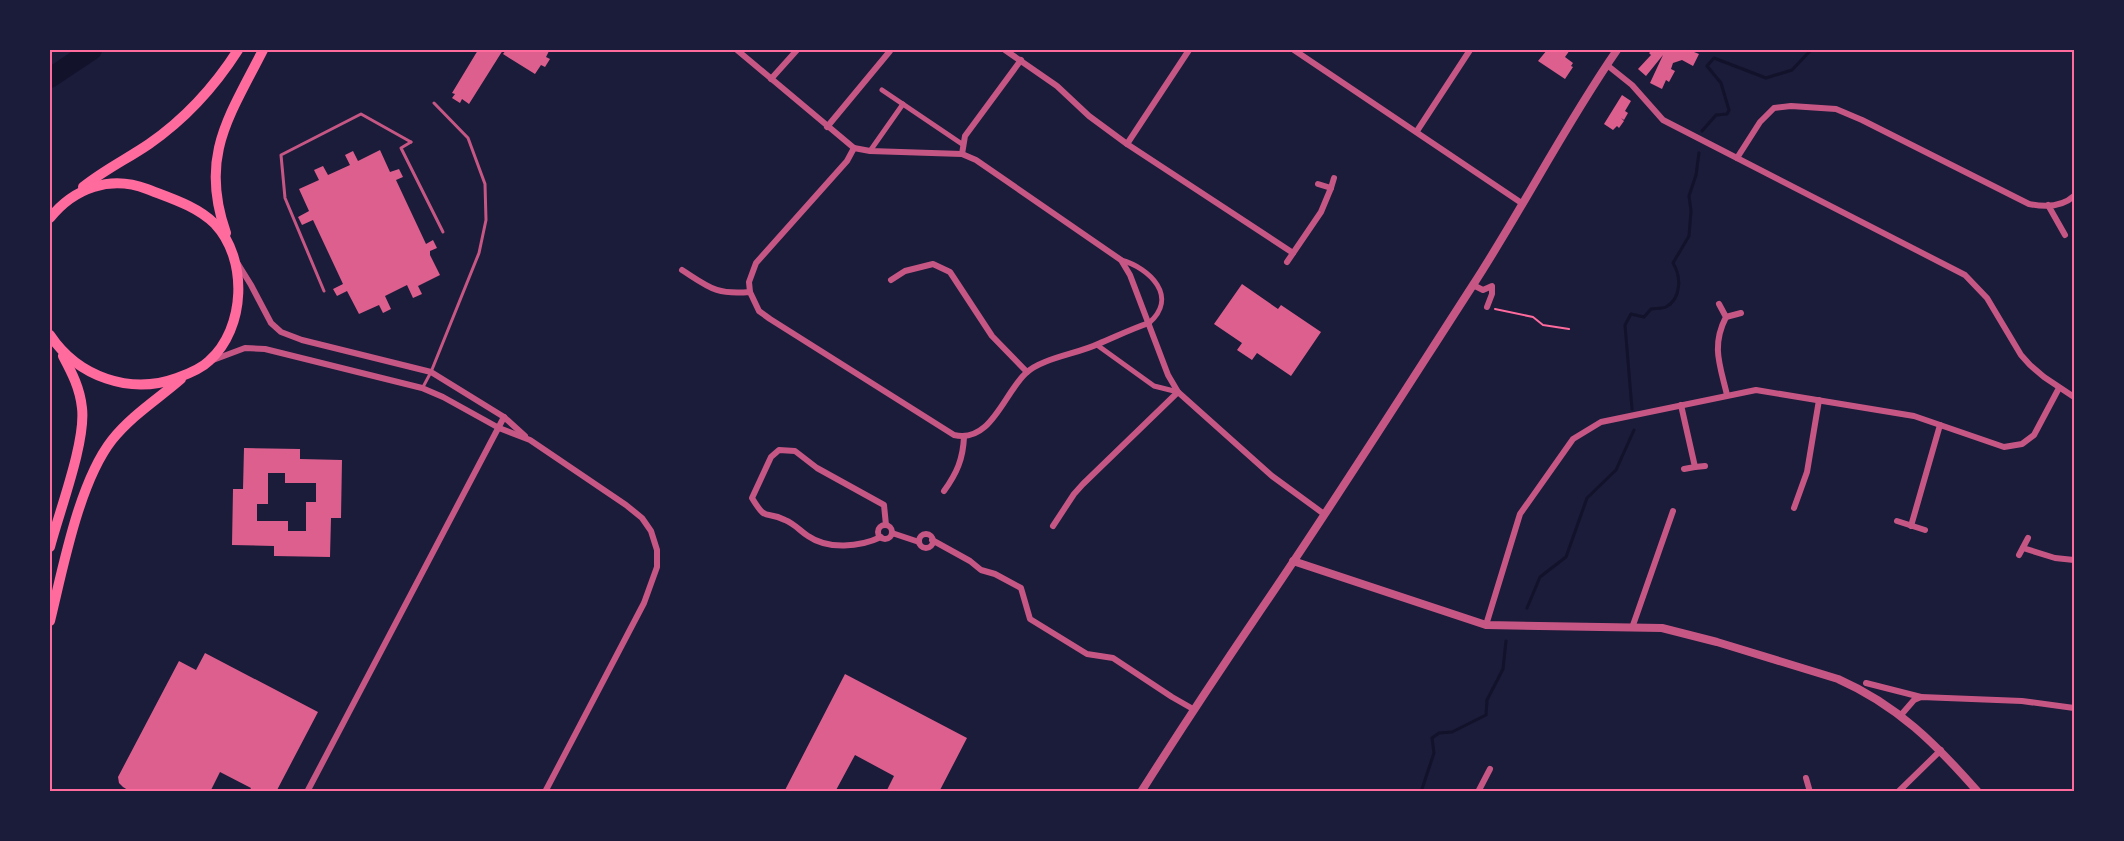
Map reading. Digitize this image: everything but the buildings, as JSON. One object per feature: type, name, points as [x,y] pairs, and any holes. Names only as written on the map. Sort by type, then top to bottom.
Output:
[{"type":"highway","points":[[50,218],[96,177],[149,144],[179,119],[211,88],[238,50]]},
{"type":"highway","points":[[50,621],[89,480],[102,453],[136,415],[186,375],[207,363],[219,350],[236,310],[238,285],[235,259],[216,197],[215,168],[224,127],[263,50]]},
{"type":"highway","points":[[50,208],[92,187],[107,184],[138,186],[166,195],[205,216],[228,239]]},
{"type":"highway","points":[[52,338],[80,366],[103,378],[123,384],[149,385],[186,375]]},
{"type":"highway","points":[[50,547],[81,435],[83,410],[74,376],[52,338]]},
{"type":"street","points":[[737,50],[854,148],[870,151],[962,154],[976,160],[1121,260],[1133,263],[1149,274],[1158,286],[1162,302],[1159,314],[1149,323],[1120,333],[1097,345],[1035,367],[1016,384],[994,418],[982,429],[964,437],[954,435],[770,319],[759,311],[750,292],[749,282],[756,263],[847,161],[854,148]]},
{"type":"street","points":[[771,79],[797,50]]},
{"type":"street","points":[[1005,50],[1057,86],[1089,116],[1127,144],[1293,253]]},
{"type":"street","points":[[1127,144],[1189,50]]},
{"type":"street","points":[[1294,50],[1523,204]]},
{"type":"street","points":[[1417,131],[1470,50]]},
{"type":"street","points":[[1141,792],[1193,709],[1293,561],[1473,285],[1575,114],[1617,50]]},
{"type":"street","points":[[827,127],[890,51]]},
{"type":"street","points":[[962,154],[965,136],[1021,60]]},
{"type":"street","points":[[1607,65],[1632,85],[1663,120],[1965,275],[1987,298],[2021,355],[2030,365],[2074,396]]},
{"type":"street","points":[[882,90],[962,144]]},
{"type":"street","points":[[870,151],[903,104]]},
{"type":"street","points":[[1737,158],[1760,122],[1774,108],[1791,106],[1836,109],[2029,204],[2061,204],[2074,196]]},
{"type":"street","points":[[1287,262],[1321,212],[1334,177]]},
{"type":"street","points":[[1318,184],[1331,188]]},
{"type":"street","points":[[2048,205],[2065,235]]},
{"type":"street","points":[[235,259],[252,285],[271,323],[282,332],[302,340],[431,372],[504,417],[530,440],[626,505],[642,518],[651,531],[657,550],[657,567],[644,603],[545,792]]},
{"type":"street","points":[[1121,260],[1130,275],[1168,375],[1178,392],[1272,476],[1324,514]]},
{"type":"street","points":[[891,280],[905,271],[933,264],[950,272],[992,336],[1027,372]]},
{"type":"street","points":[[682,270],[714,291],[728,294],[750,292]]},
{"type":"street","points":[[1473,285],[1484,290],[1492,286],[1492,294],[1487,307]]},
{"type":"street","points":[[1719,304],[1726,317],[1717,340],[1717,353],[1727,395]]},
{"type":"street","points":[[1726,317],[1741,313]]},
{"type":"street","points":[[1097,345],[1154,386],[1178,392]]},
{"type":"street","points":[[207,363],[245,348],[265,349],[422,388],[499,428],[530,440]]},
{"type":"street","points":[[1486,625],[1520,514],[1573,439],[1601,422],[1756,390],[1894,411],[1995,445],[2014,447],[2028,441],[2034,435],[2059,387]]},
{"type":"street","points":[[1053,526],[1083,484],[1178,392]]},
{"type":"street","points":[[1794,508],[1807,472],[1819,400]]},
{"type":"street","points":[[1681,405],[1695,467]]},
{"type":"street","points":[[308,792],[504,417]]},
{"type":"street","points":[[1911,526],[1940,425]]},
{"type":"street","points":[[944,491],[959,469],[964,437]]},
{"type":"street","points":[[886,525],[884,505],[817,468],[795,451],[779,450],[771,457],[752,498],[767,517],[782,518],[800,528],[807,536],[831,546],[870,542],[881,537],[888,538],[892,533]]},
{"type":"street","points":[[1684,470],[1705,466]]},
{"type":"street","points":[[1632,628],[1673,511]]},
{"type":"street","points":[[1897,521],[1925,530]]},
{"type":"street","points":[[886,525],[891,528],[892,533]]},
{"type":"street","points":[[881,537],[879,529],[886,525]]},
{"type":"street","points":[[892,533],[919,542],[920,537],[925,534],[930,536],[932,540],[970,561],[981,570],[995,574],[1021,588],[1030,619],[1087,654],[1113,658],[1172,698],[1193,709]]},
{"type":"street","points":[[2019,555],[2028,538]]},
{"type":"street","points":[[2023,548],[2074,561]]},
{"type":"street","points":[[1293,561],[1486,625],[1662,628],[1794,665],[1856,687],[1901,715],[1941,750],[1978,792]]},
{"type":"street","points":[[1866,683],[1921,697],[2022,701],[2074,708]]},
{"type":"street","points":[[1901,715],[1914,700],[1921,697]]},
{"type":"street","points":[[1898,792],[1941,750]]},
{"type":"street","points":[[1487,792],[1479,790],[1490,769]]},
{"type":"street","points":[[1806,778],[1810,792]]},
{"type":"lane","points":[[422,388],[431,372],[479,253],[486,220],[485,184],[468,138],[434,103]]},
{"type":"lane","points":[[324,291],[285,198],[281,155],[361,114],[411,142],[401,148],[443,232]]},
{"type":"path","points":[[1487,307],[1533,317],[1543,325],[1569,329]]},
{"type":"waterway","points":[[50,78],[92,50]]},
{"type":"waterway","points":[[1702,131],[1716,115],[1727,114],[1729,110],[1721,83],[1707,66],[1714,58],[1766,78],[1792,70],[1811,50]]},
{"type":"waterway","points":[[1632,409],[1625,325],[1631,314],[1644,317],[1651,309],[1666,307],[1675,298],[1679,280],[1673,263],[1689,236],[1691,211],[1689,196],[1696,175],[1699,153]]},
{"type":"waterway","points":[[1527,608],[1540,577],[1566,557],[1587,498],[1616,470],[1634,430]]},
{"type":"waterway","points":[[1421,792],[1434,753],[1432,738],[1439,733],[1452,732],[1486,715],[1487,700],[1503,669],[1506,641]]}]
